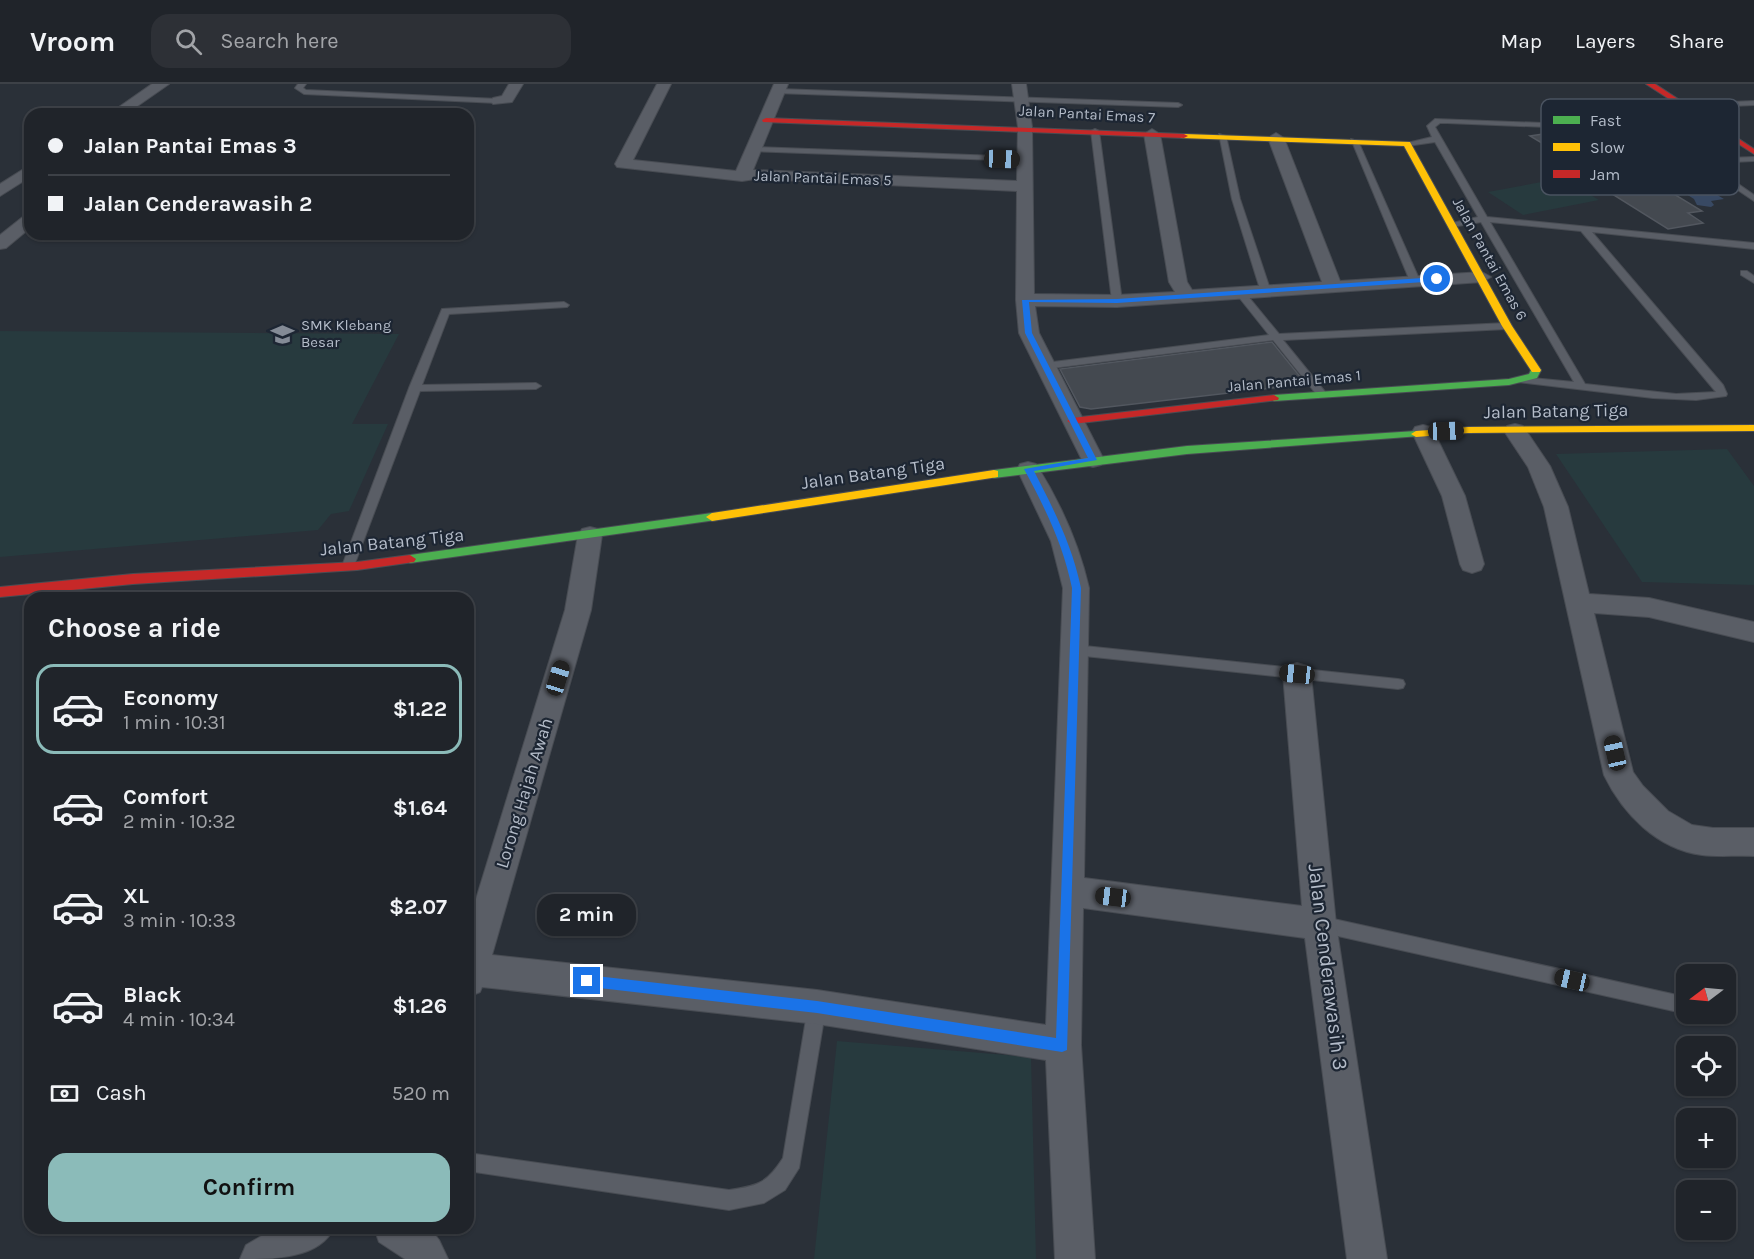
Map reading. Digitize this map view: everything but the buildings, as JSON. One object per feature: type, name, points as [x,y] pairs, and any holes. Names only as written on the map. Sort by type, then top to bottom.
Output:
[{"type":"main road","points":[[1650,84],[1675,99]]},
{"type":"main road","name":"Jalan Pantai Emas 7","points":[[766,120],[1407,144]]},
{"type":"main road","points":[[1739,142],[1754,152]]},
{"type":"main road","name":"Jalan Pantai Emas 6","points":[[1407,144],[1507,326],[1536,370],[1533,376],[1520,380]]},
{"type":"main road","name":"Jalan Pantai Emas 1","points":[[1072,421],[1321,393],[1520,380]]},
{"type":"main road","name":"Jalan Batang Tiga","points":[[0,592],[133,579],[348,566],[590,535],[1093,460],[1424,432],[1754,428]]},
{"type":"street","points":[[125,108],[162,84]]},
{"type":"street","points":[[498,100],[507,99],[516,84]]},
{"type":"street","name":"Jalan Pantai Emas 5","points":[[664,84],[623,164],[742,176],[755,174],[1024,186]]},
{"type":"street","points":[[742,176],[780,88]]},
{"type":"street","points":[[1020,93],[1025,128],[1025,300],[1029,333],[1093,460]]},
{"type":"street","points":[[1152,134],[1178,282],[1186,295]]},
{"type":"street","points":[[1276,138],[1332,285]]},
{"type":"street","points":[[0,191],[24,174]]},
{"type":"street","points":[[0,244],[24,225]]},
{"type":"street","points":[[1025,300],[1117,301],[1265,289],[1482,277]]},
{"type":"street","points":[[1515,431],[1539,466],[1552,497],[1581,604],[1619,775],[1634,801],[1661,825],[1691,839],[1754,842]]},
{"type":"street","points":[[1424,432],[1449,479],[1463,518],[1472,564]]},
{"type":"street","points":[[1028,469],[1058,524],[1070,556],[1076,588],[1062,1045],[1075,1259]]},
{"type":"street","name":"Lorong Hajah Awah","points":[[474,961],[578,610],[590,535]]},
{"type":"street","points":[[1581,604],[1632,604],[1662,610],[1728,630],[1754,632]]},
{"type":"street","name":"Jalan Cenderawasih 3","points":[[1297,674],[1320,924],[1367,1259]]},
{"type":"street","points":[[1067,891],[1320,924]]},
{"type":"street","points":[[474,974],[817,1007],[1062,1045]]},
{"type":"street","points":[[260,1259],[304,1234]]},
{"type":"street","points":[[406,1234],[422,1247],[428,1259]]},
{"type":"lane","points":[[302,84],[299,88],[304,92],[498,100]]},
{"type":"lane","points":[[780,88],[1020,93],[1179,105]]},
{"type":"lane","points":[[1739,104],[1754,103]]},
{"type":"lane","points":[[1541,125],[1438,121],[1431,126],[1581,386]]},
{"type":"lane","points":[[1095,131],[1117,301]]},
{"type":"lane","points":[[1222,136],[1236,199],[1265,289]]},
{"type":"lane","points":[[1407,144],[1437,139]]},
{"type":"lane","points":[[1354,141],[1415,281]]},
{"type":"lane","points":[[753,148],[1025,159]]},
{"type":"lane","points":[[1739,160],[1754,159]]},
{"type":"lane","points":[[1739,189],[1754,199]]},
{"type":"lane","points":[[1452,224],[1483,219],[1754,246]]},
{"type":"lane","points":[[1520,380],[1630,394],[1699,397],[1722,394],[1719,387],[1584,229]]},
{"type":"lane","points":[[1744,273],[1754,280]]},
{"type":"lane","points":[[1239,291],[1321,393]]},
{"type":"lane","points":[[348,566],[445,311],[564,304]]},
{"type":"lane","points":[[1045,366],[1276,337],[1507,326]]},
{"type":"lane","points":[[414,388],[536,386]]},
{"type":"lane","points":[[1075,650],[1398,684]]},
{"type":"lane","points":[[1320,924],[1676,1004]]},
{"type":"lane","points":[[474,1163],[729,1200],[757,1196],[778,1183],[792,1161],[817,1007]]},
{"type":"green space","points":[[1541,182],[1541,195],[1591,195],[1599,200],[1523,215],[1488,192]]},
{"type":"green space","points":[[0,331],[399,334],[352,424],[388,424],[349,511],[331,514],[318,530],[0,557]]},
{"type":"green space","points":[[1727,449],[1754,486],[1754,585],[1642,582],[1556,454]]},
{"type":"green space","points":[[837,1041],[1031,1057],[1036,1259],[814,1259]]},
{"type":"water","points":[[1688,195],[1717,195],[1724,199],[1711,201],[1714,205],[1711,207],[1697,205],[1694,199]]},
{"type":"traffic: fast","points":[[1274,398],[1509,382],[1533,376],[1536,370]]},
{"type":"traffic: fast","points":[[994,474],[1187,450],[1416,434]]},
{"type":"traffic: fast","points":[[410,559],[712,517]]},
{"type":"traffic: slow","points":[[1184,136],[1407,144],[1507,326],[1536,370]]},
{"type":"traffic: slow","points":[[1416,434],[1468,430],[1754,428]]},
{"type":"traffic: slow","points":[[712,517],[994,474]]},
{"type":"traffic: jam","points":[[1650,84],[1673,99]]},
{"type":"traffic: jam","points":[[766,120],[1184,136]]},
{"type":"traffic: jam","points":[[1739,142],[1754,152]]},
{"type":"traffic: jam","points":[[1072,421],[1274,398]]},
{"type":"traffic: jam","points":[[0,592],[133,579],[357,566],[410,559]]},
{"type":"place","name":"SMK Klebang Besar","points":[[283,334]]},
{"type":"route","points":[[587,981],[817,1007],[1062,1045],[1076,588],[1070,556],[1058,524],[1028,469],[1093,460],[1029,333],[1025,300],[1117,301],[1437,279]]}]
